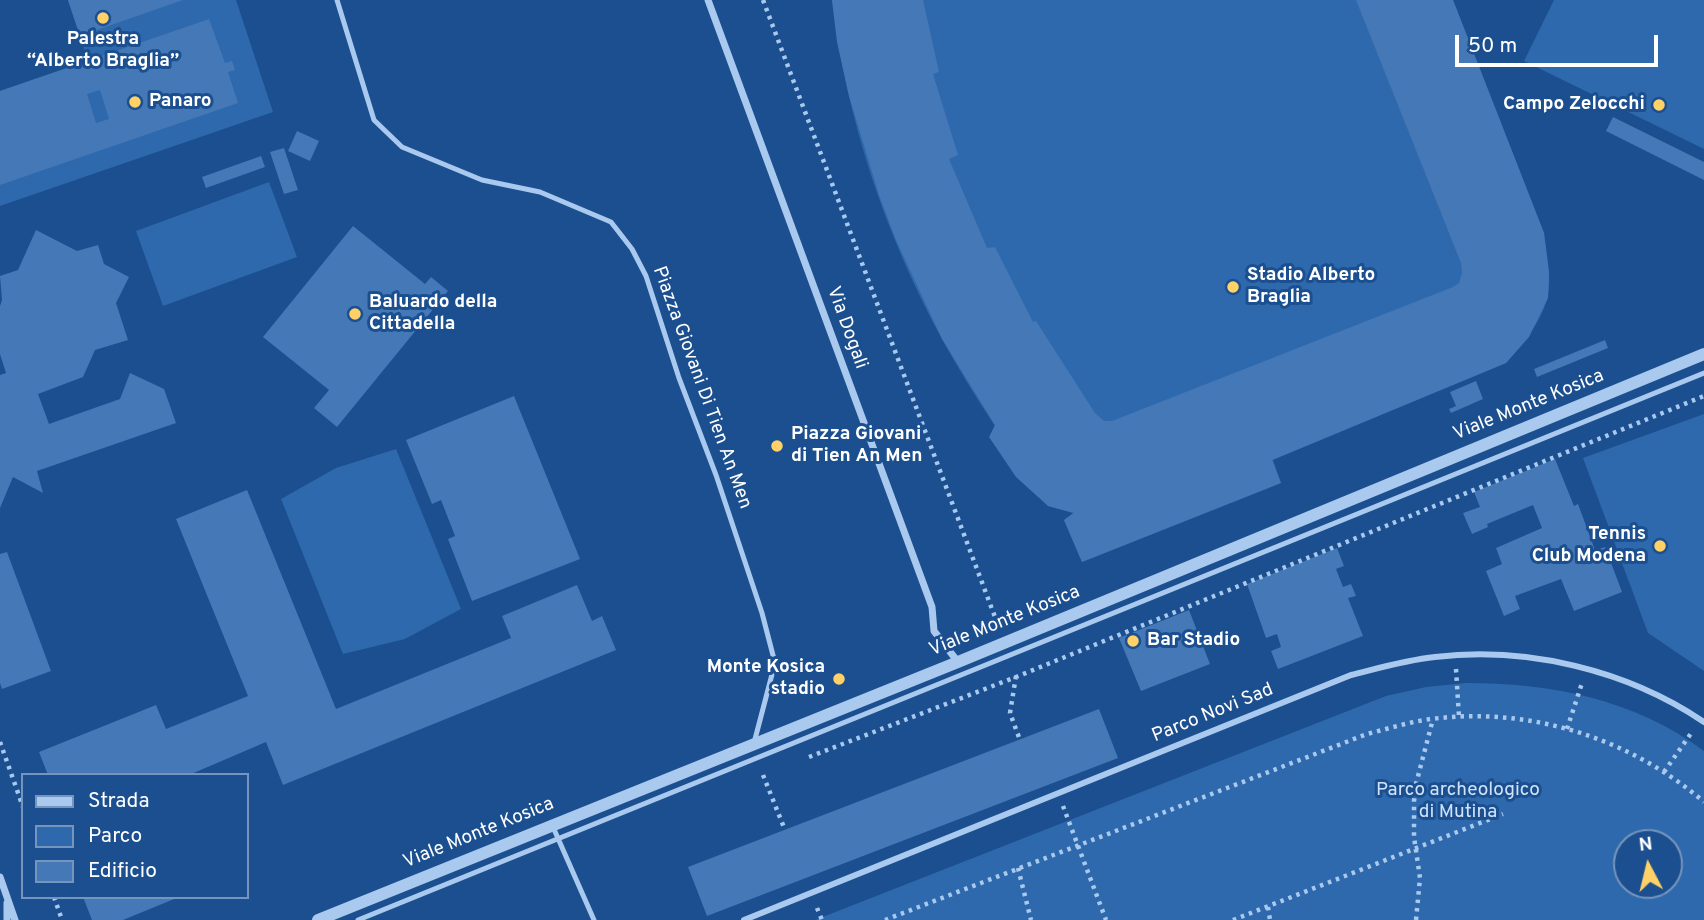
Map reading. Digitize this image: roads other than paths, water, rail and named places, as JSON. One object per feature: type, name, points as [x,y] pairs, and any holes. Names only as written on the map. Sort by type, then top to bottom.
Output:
[{"type":"street","name":"Via Dogali","points":[[708,0],[932,607],[934,631],[958,662]]},
{"type":"street","name":"Viale Monte Kosica","points":[[318,920],[348,914],[552,825],[958,662],[1007,649],[1704,354]]},
{"type":"street","name":"Parco Novi Sad","points":[[744,920],[1351,675],[1392,664],[1455,655],[1549,660],[1622,680],[1658,695],[1702,721]]},
{"type":"street","points":[[0,877],[15,920]]},
{"type":"street","points":[[7,895],[7,920]]},
{"type":"lane","name":"Piazza Giovani Di Tien An Men","points":[[337,0],[374,120],[401,147],[482,180],[540,192],[611,222],[632,249],[646,276],[679,378],[720,487],[762,613],[775,663],[754,743]]},
{"type":"lane","name":"Viale Monte Kosica","points":[[358,920],[558,839],[1007,649],[1704,373]]},
{"type":"lane","points":[[552,825],[594,920]]},
{"type":"place","name":"Palestra “Alberto Braglia”","points":[[103,18]]},
{"type":"place","name":"Panaro","points":[[135,102]]},
{"type":"place","name":"Campo Zelocchi","points":[[1659,105]]},
{"type":"place","name":"Stadio Alberto Braglia","points":[[1233,287]]},
{"type":"place","name":"Baluardo della Cittadella","points":[[355,314]]},
{"type":"place","name":"Piazza Giovani di Tien An Men","points":[[777,446]]},
{"type":"place","name":"Tennis Club Modena","points":[[1660,546]]},
{"type":"place","name":"Bar Stadio","points":[[1133,641]]},
{"type":"place","name":"Monte Kosica stadio","points":[[839,679]]},
{"type":"park label","name":"Parco archeologico di Mutina","points":[[1458,802]]}]
